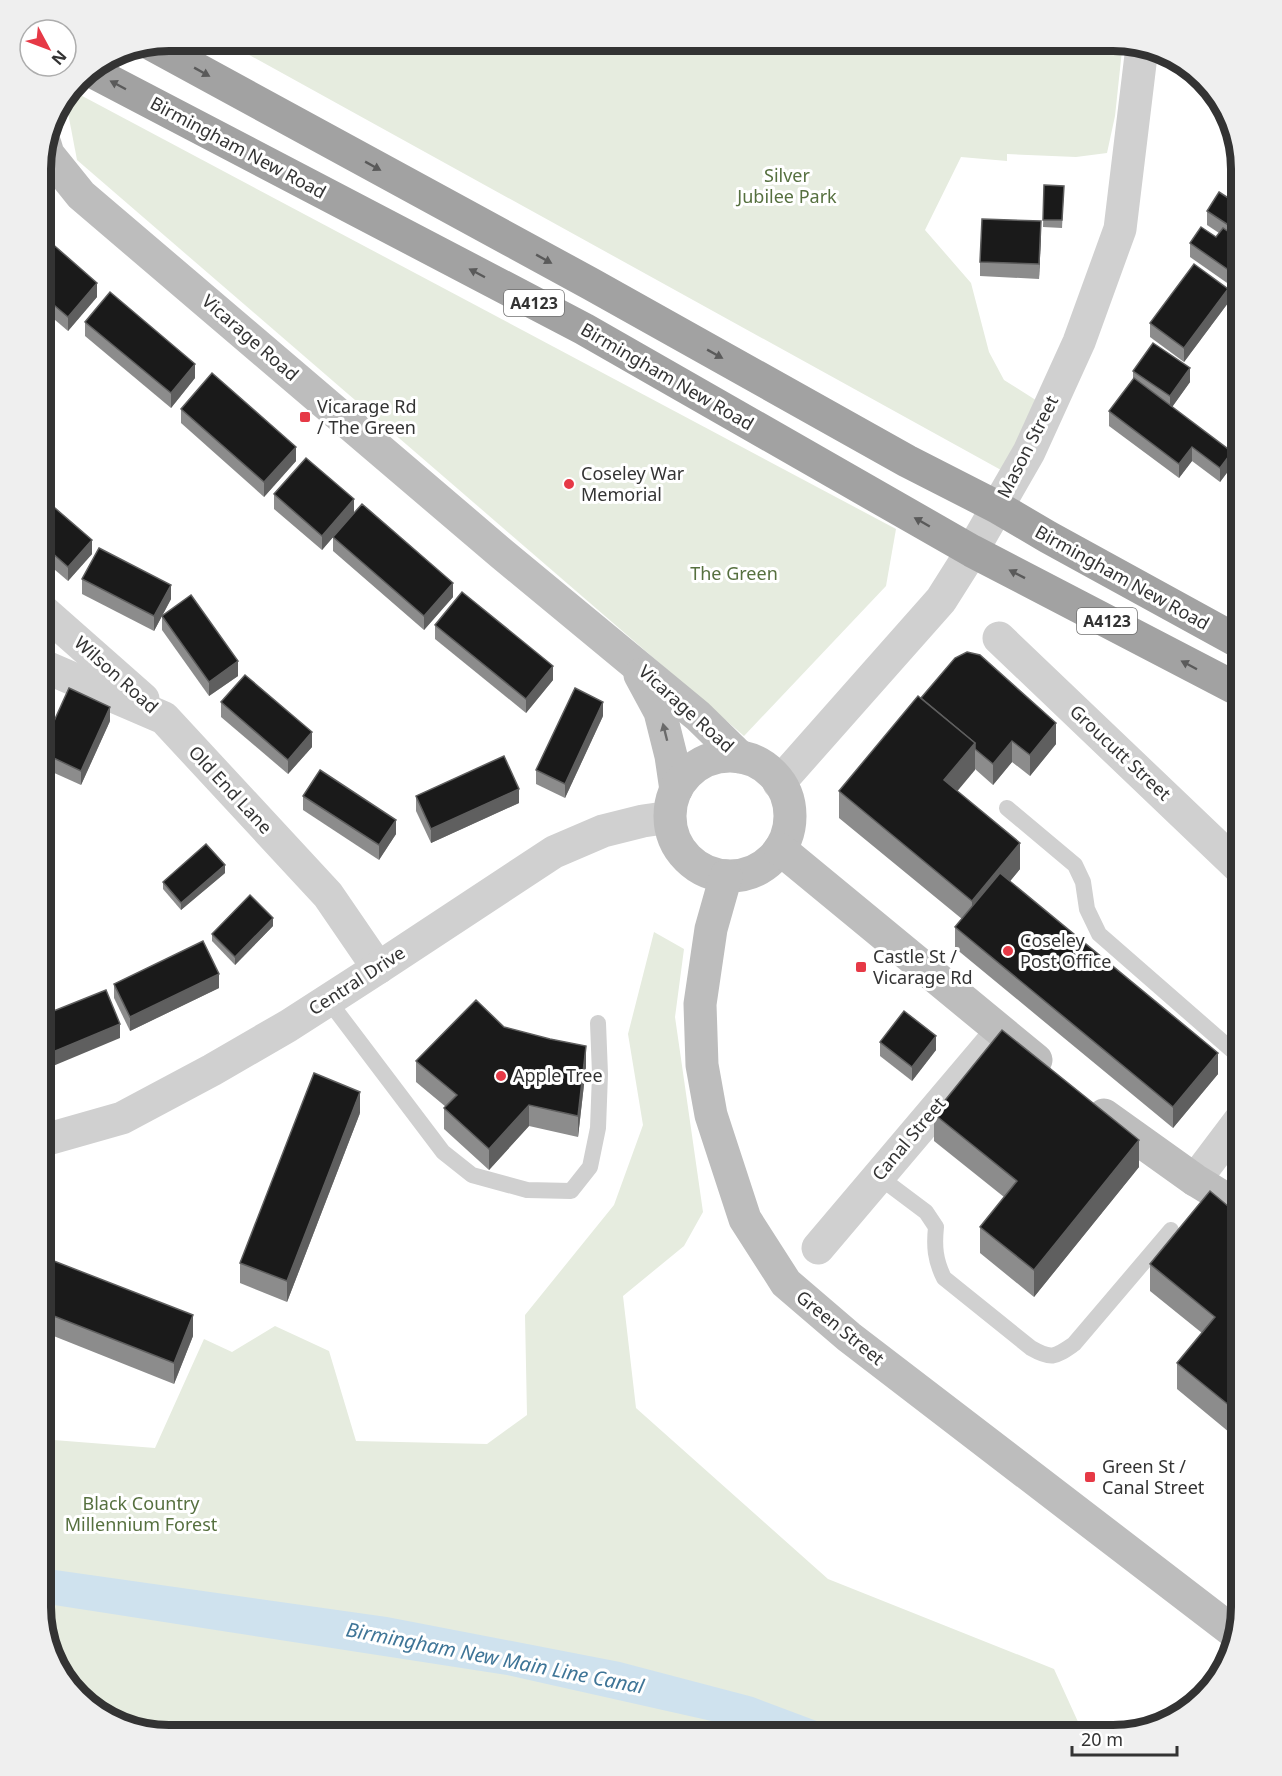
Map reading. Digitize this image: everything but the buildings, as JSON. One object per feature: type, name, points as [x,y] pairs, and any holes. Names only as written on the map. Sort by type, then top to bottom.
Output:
[{"type":"highway","name":"Birmingham New Road","points":[[164,51],[1231,637]]},
{"type":"highway","name":"Birmingham New Road","points":[[98,75],[584,329],[972,551],[1231,685]]},
{"type":"main road","name":"Vicarage Road","points":[[51,158],[81,195],[502,554],[698,716],[740,757]]},
{"type":"main road","name":"Vicarage Road","points":[[632,661],[660,712],[671,756],[673,805]]},
{"type":"main road","points":[[726,756],[740,757],[756,762],[771,772],[780,783],[787,799],[790,817],[787,833],[780,849],[770,861],[758,869],[742,875],[726,876],[708,873],[690,861],[678,848],[672,834],[673,805],[683,777],[696,767],[712,759],[726,756]]},
{"type":"main road","points":[[780,849],[1057,1077]]},
{"type":"main road","name":"Green Street","points":[[726,876],[711,929],[700,1004],[702,1065],[711,1115],[745,1219],[786,1283],[849,1337],[1229,1628]]},
{"type":"main road","points":[[1085,1099],[1122,1129],[1195,1180],[1231,1201]]},
{"type":"street","name":"Mason Street","points":[[780,783],[941,600],[1029,452],[1079,342],[1120,229],[1141,54]]},
{"type":"street","name":"Wilson Road","points":[[51,618],[164,718]]},
{"type":"street","name":"Groucutt Street","points":[[999,638],[1231,858]]},
{"type":"street","name":"Old End Lane","points":[[51,669],[164,718],[328,895],[378,968]]},
{"type":"street","name":"Central Drive","points":[[51,1138],[122,1118],[212,1070],[328,1000],[554,852],[603,831],[664,818],[673,805]]},
{"type":"street","name":"Canal Street","points":[[819,1248],[1001,1032]]},
{"type":"street","points":[[1195,1180],[1231,1133]]},
{"type":"lane","points":[[1007,808],[1075,866],[1083,882],[1087,909],[1099,934],[1231,1048]]},
{"type":"lane","points":[[328,1000],[443,1152],[472,1175],[527,1190],[571,1191],[590,1167],[598,1128],[600,1074],[598,1023]]},
{"type":"lane","points":[[878,1176],[926,1212],[936,1227],[934,1246],[936,1262],[944,1278],[1030,1348],[1045,1356],[1058,1354],[1074,1344],[1171,1230]]},
{"type":"green space","name":"Silver Jubilee Park","points":[[242,51],[1122,51],[1115,116],[1107,153],[1076,157],[1007,154],[1007,161],[961,157],[925,230],[971,283],[989,352],[1004,380],[1042,404],[1001,470]]},
{"type":"green space","name":"The Green","points":[[78,94],[896,529],[886,586],[744,736],[77,160],[67,109]]},
{"type":"green space","name":"Black Country Millennium Forest","points":[[654,932],[684,949],[675,1017],[703,1212],[684,1246],[623,1296],[636,1408],[828,1579],[1054,1669],[1079,1725],[161,1725],[124,1716],[97,1701],[75,1679],[67,1666],[55,1638],[52,1622],[51,1440],[155,1448],[204,1339],[232,1352],[275,1326],[329,1351],[356,1441],[487,1444],[527,1415],[525,1315],[614,1205],[643,1125],[628,1034]]},
{"type":"water","name":"Birmingham New Main Line Canal","points":[[51,1569],[387,1617],[620,1662],[753,1697],[827,1725],[728,1725],[507,1675],[51,1605]]},
{"type":"place","name":"Vicarage Rd / The Green","points":[[305,417]]},
{"type":"place","name":"Coseley War Memorial","points":[[569,484]]},
{"type":"place","name":"Coseley Post Office","points":[[1008,951]]},
{"type":"place","name":"Castle St / Vicarage Rd","points":[[861,967]]},
{"type":"place","name":"Apple Tree","points":[[501,1076]]},
{"type":"place","name":"Green St / Canal Street","points":[[1090,1477]]}]
